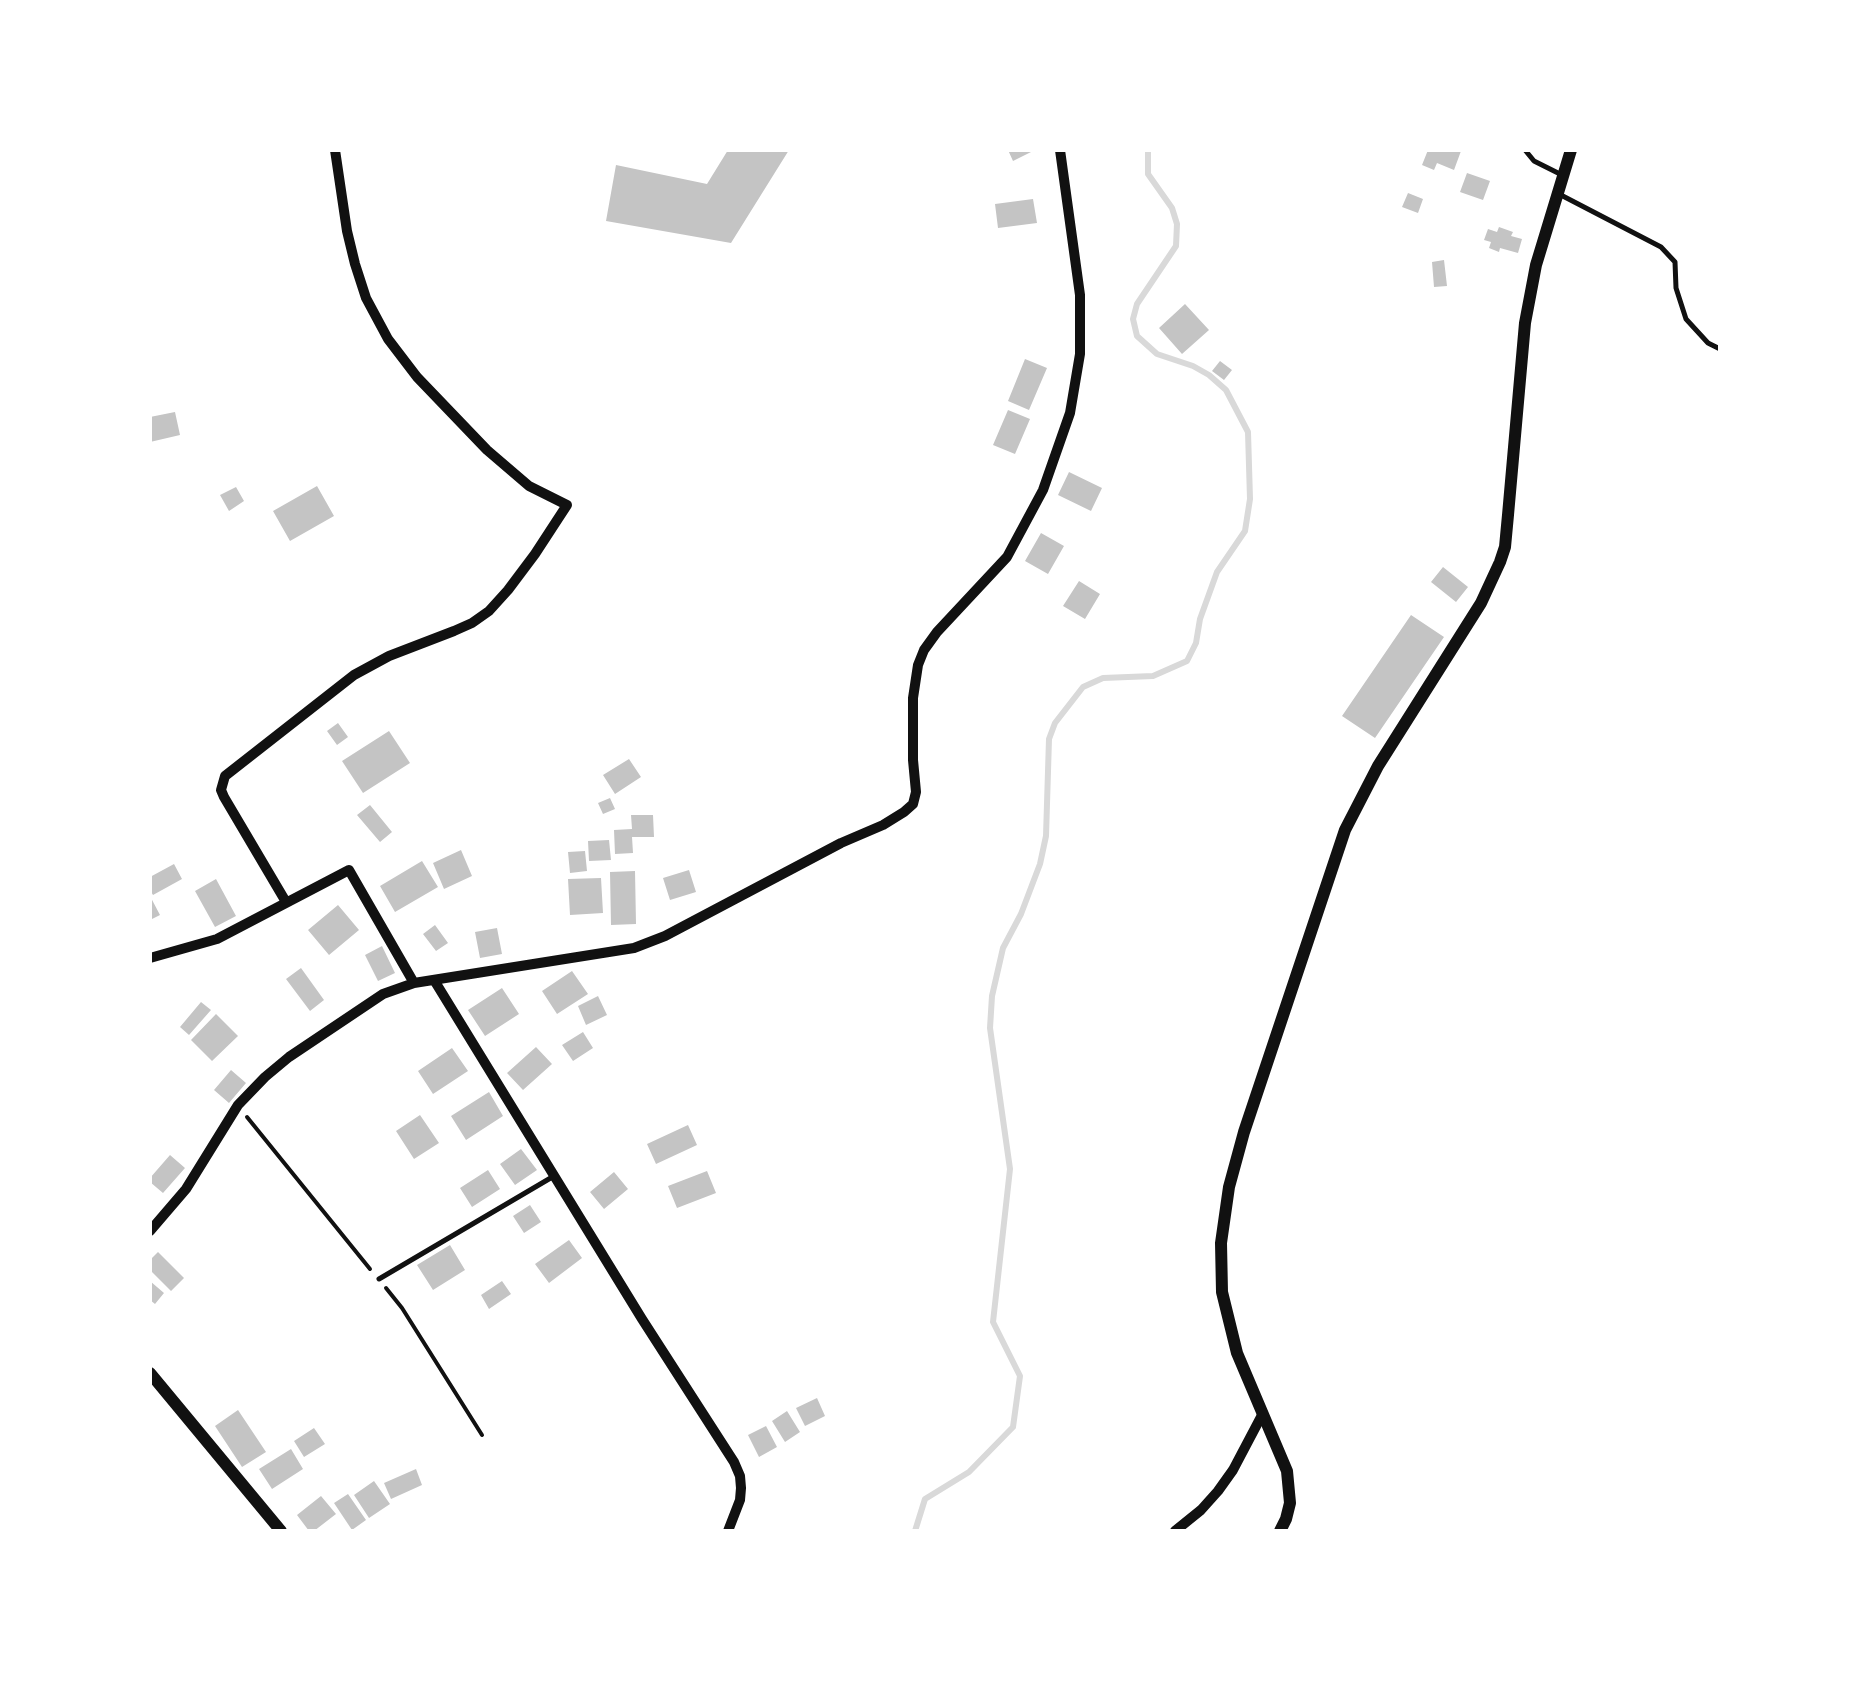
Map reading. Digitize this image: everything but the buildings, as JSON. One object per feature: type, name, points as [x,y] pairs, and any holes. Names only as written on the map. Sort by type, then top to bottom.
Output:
[{"type":"street","points":[[286,902],[221,790],[225,776],[354,675],[390,656],[454,632],[489,611],[535,554],[567,505],[529,486],[498,460],[417,377],[388,339],[366,298],[354,264],[335,150]]},
{"type":"street","points":[[150,1232],[186,1190],[238,1105],[264,1077],[384,994],[414,983],[634,948],[706,916],[883,825],[912,804],[916,792],[913,698],[918,665],[937,632],[989,578],[1017,540],[1054,462],[1073,400],[1080,354],[1080,295],[1060,150]]},
{"type":"street","points":[[1280,1531],[1290,1503],[1289,1481],[1230,1332],[1222,1292],[1221,1243],[1232,1173],[1345,830],[1387,751],[1481,604],[1500,562],[1510,496],[1525,323],[1536,265],[1571,150]]},
{"type":"street","points":[[150,958],[216,939],[349,870],[414,983]]},
{"type":"street","points":[[434,980],[734,1462],[740,1476],[740,1500],[728,1531]]},
{"type":"street","points":[[150,1373],[281,1531]]},
{"type":"street","points":[[1176,1531],[1218,1491],[1262,1415]]},
{"type":"lane","points":[[1526,150],[1534,161],[1562,176]]},
{"type":"lane","points":[[1557,193],[1662,248],[1675,262],[1676,288],[1686,320],[1720,349]]},
{"type":"lane","points":[[378,1279],[554,1176]]},
{"type":"path","points":[[238,1105],[402,1308],[482,1436]]},
{"type":"waterway","points":[[915,1531],[925,1499],[969,1472],[1013,1427],[1020,1376],[993,1322],[1010,1169],[990,1028],[992,996],[1003,948],[1021,914],[1046,836],[1049,739],[1055,723],[1083,687],[1103,678],[1153,676],[1187,661],[1217,572],[1245,531],[1250,499],[1248,432],[1226,390],[1193,366],[1157,354],[1137,336],[1133,319],[1137,304],[1176,246],[1177,224],[1172,208],[1148,174],[1148,150]]}]
